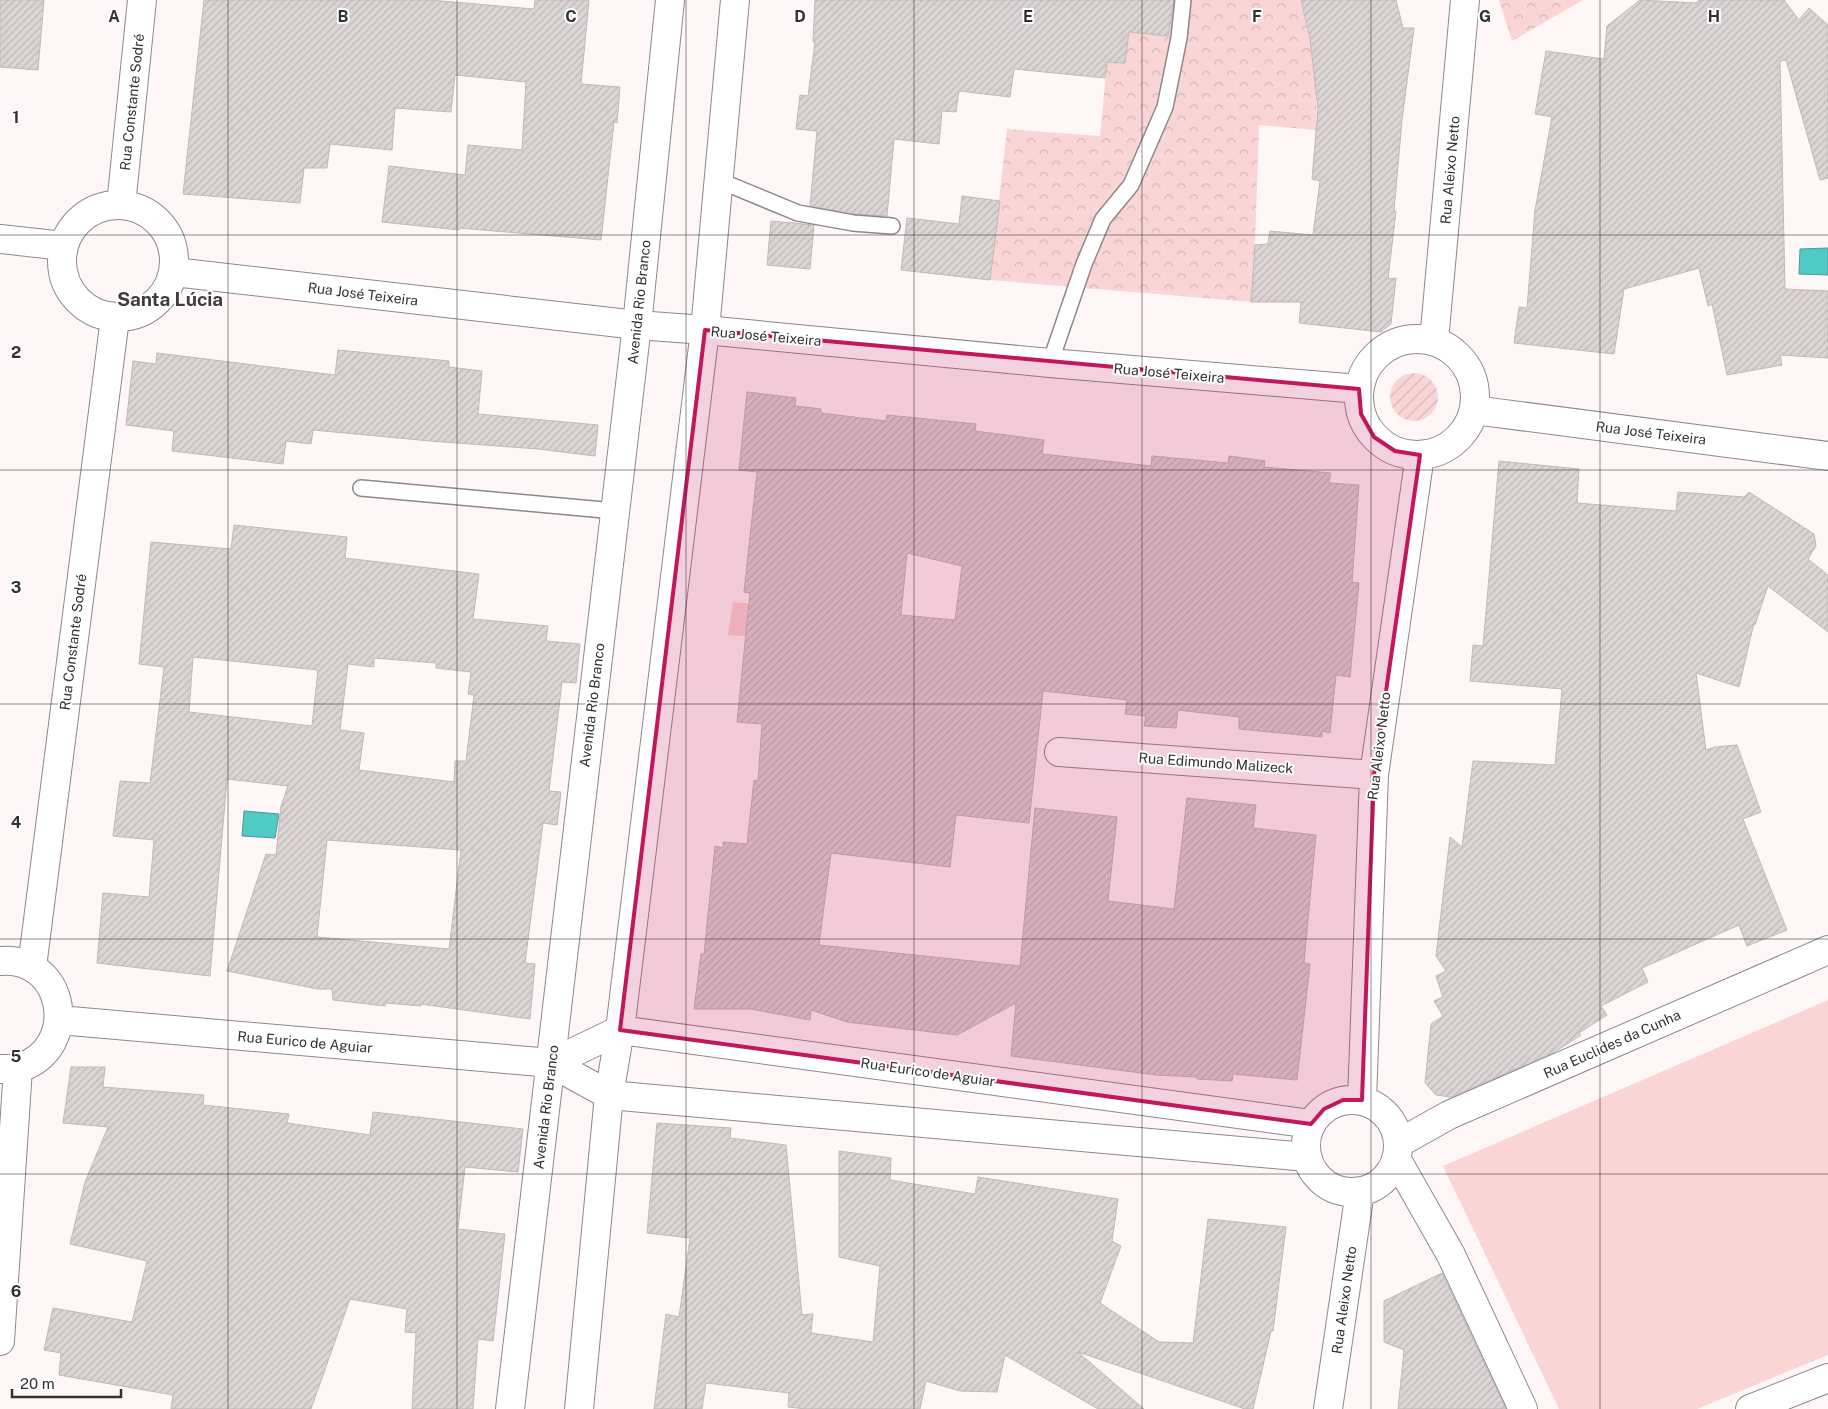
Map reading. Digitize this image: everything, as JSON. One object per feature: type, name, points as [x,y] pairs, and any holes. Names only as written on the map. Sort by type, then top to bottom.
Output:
[{"type":"street","name":"Rua Constante Sodré","points":[[121,205],[142,0]]},
{"type":"street","name":"Avenida Rio Branco","points":[[510,1409],[637,325],[670,0]]},
{"type":"street","points":[[579,1409],[609,1095],[620,1030],[704,330],[735,0]]},
{"type":"street","name":"Rua Aleixo Netto","points":[[1434,341],[1465,0]]},
{"type":"street","points":[[121,205],[144,211],[163,226],[174,248],[174,272],[166,291],[153,306],[135,315],[115,318],[90,311],[72,294],[62,271],[64,246],[76,224],[97,209],[121,205]]},
{"type":"street","points":[[0,239],[64,246]]},
{"type":"street","name":"Rua José Teixeira","points":[[174,272],[637,325],[1359,389]]},
{"type":"street","name":"Rua Constante Sodré","points":[[32,967],[115,318]]},
{"type":"street","points":[[1401,341],[1434,341],[1453,351],[1468,367],[1475,388],[1474,410],[1467,427],[1455,441],[1438,451],[1420,455],[1395,451],[1374,437],[1361,414],[1359,389],[1372,359],[1401,341]]},
{"type":"street","name":"Rua José Teixeira","points":[[1474,410],[1828,456]]},
{"type":"street","name":"Rua Aleixo Netto","points":[[1362,1100],[1374,774],[1420,455]]},
{"type":"street","name":"Rua Edimundo Malizeck","points":[[1059,752],[1374,774]]},
{"type":"street","name":"Rua Euclides da Cunha","points":[[1398,1152],[1449,1116],[1828,950]]},
{"type":"street","points":[[0,961],[10,960],[32,967],[44,977],[54,990],[59,1020],[55,1037],[46,1051],[33,1062],[9,1069],[0,1341]]},
{"type":"street","name":"Rua Eurico de Aguiar","points":[[59,1020],[551,1063],[609,1095],[1307,1157]]},
{"type":"street","points":[[551,1063],[620,1030]]},
{"type":"street","name":"Rua Eurico de Aguiar","points":[[620,1030],[1311,1124]]},
{"type":"street","points":[[1398,1152],[1389,1175],[1376,1186],[1360,1191],[1342,1191],[1326,1185],[1314,1172],[1307,1157],[1306,1140],[1311,1124],[1324,1108],[1343,1100],[1362,1100],[1377,1106],[1388,1115],[1396,1128],[1398,1152],[1451,1255],[1523,1409]]},
{"type":"street","name":"Rua Aleixo Netto","points":[[1328,1409],[1360,1191]]},
{"type":"street","points":[[1750,1409],[1828,1378]]},
{"type":"lane","points":[[1050,363],[1084,264],[1103,219],[1131,185],[1165,107],[1179,38],[1184,0]]},
{"type":"lane","points":[[718,180],[798,213],[853,223],[892,226]]},
{"type":"lane","points":[[361,488],[615,511]]},
{"type":"highlighted area","points":[[705,330],[1359,389],[1361,414],[1374,437],[1395,451],[1420,455],[1374,775],[1362,1100],[1343,1100],[1324,1109],[1311,1124],[620,1030]]},
{"type":"green space","points":[[1174,0],[1301,0],[1313,64],[1317,114],[1316,130],[1259,125],[1251,302],[990,280],[1007,129],[1100,136],[1107,62],[1125,63],[1129,32],[1168,35]]},
{"type":"green space","points":[[1499,0],[1583,0],[1512,41]]},
{"type":"green space","points":[[1409,373],[1419,373],[1431,380],[1438,392],[1438,402],[1431,414],[1419,421],[1409,421],[1401,417],[1394,410],[1390,402],[1390,392],[1394,384],[1401,377]]},
{"type":"green space","points":[[733,602],[798,607],[795,639],[728,635]]},
{"type":"green space","points":[[1828,1000],[1828,1355],[1697,1409],[1559,1409],[1443,1166]]},
{"type":"water","points":[[1828,248],[1828,275],[1799,274],[1800,249]]},
{"type":"water","points":[[244,811],[279,814],[275,838],[242,836]]},
{"type":"building","points":[[0,0],[44,0],[38,70],[0,67]]},
{"type":"building","points":[[204,0],[430,0],[534,9],[535,0],[589,0],[581,84],[620,87],[617,123],[614,122],[601,240],[459,228],[459,230],[382,222],[389,166],[465,175],[468,145],[522,150],[526,82],[455,75],[451,112],[395,108],[392,150],[330,144],[327,168],[304,168],[300,203],[183,194]]},
{"type":"building","points":[[815,0],[1174,0],[1168,36],[1129,32],[1125,63],[1107,62],[1105,78],[1014,69],[1010,97],[959,91],[956,112],[942,111],[939,144],[894,139],[887,216],[854,214],[810,206],[817,131],[796,129],[800,95],[808,96],[815,42],[813,42]]},
{"type":"building","points":[[1301,0],[1396,0],[1403,28],[1414,28],[1402,120],[1394,211],[1396,211],[1388,279],[1396,278],[1391,324],[1381,332],[1299,323],[1301,302],[1251,302],[1255,245],[1268,244],[1270,231],[1313,235],[1320,181],[1312,179],[1318,109],[1310,39]]},
{"type":"building","points":[[1640,0],[1696,3],[1699,0],[1784,0],[1799,20],[1809,8],[1828,25],[1828,178],[1820,180],[1786,60],[1780,61],[1785,289],[1828,291],[1828,358],[1780,355],[1782,365],[1727,375],[1712,304],[1708,306],[1699,268],[1624,289],[1614,354],[1514,343],[1519,307],[1527,308],[1535,210],[1552,117],[1535,114],[1546,51],[1604,59],[1607,26]]},
{"type":"building","points":[[962,196],[1000,201],[990,280],[901,270],[907,218],[959,224]]},
{"type":"building","points":[[771,221],[814,225],[810,269],[767,265]]},
{"type":"building","points":[[338,350],[449,361],[449,367],[482,371],[478,414],[598,425],[595,456],[538,449],[313,430],[311,444],[286,441],[283,464],[172,451],[174,431],[126,425],[133,361],[156,364],[157,353],[335,375]]},
{"type":"building","points":[[747,392],[796,398],[795,406],[821,409],[821,413],[886,421],[887,415],[976,424],[975,431],[1044,440],[1042,454],[1151,466],[1152,456],[1228,463],[1229,456],[1265,461],[1264,467],[1331,473],[1329,483],[1359,485],[1352,582],[1359,583],[1350,677],[1336,675],[1330,733],[1322,731],[1322,737],[1239,729],[1239,717],[1178,710],[1176,728],[1144,726],[1146,716],[1125,714],[1127,700],[1043,691],[1029,823],[956,815],[950,867],[831,853],[819,945],[1020,966],[1035,808],[1117,817],[1108,901],[1174,909],[1187,798],[1256,805],[1253,828],[1316,835],[1304,963],[1310,964],[1297,1080],[1233,1074],[1232,1081],[1197,1079],[1197,1077],[1156,1075],[1011,1056],[1016,1003],[957,1035],[847,1022],[811,1010],[810,1020],[750,1009],[694,1009],[701,954],[704,954],[715,846],[723,848],[723,842],[747,844],[754,780],[758,781],[762,724],[737,722],[750,593],[744,592],[757,472],[739,470]],"holes":[[[907,553],[962,566],[955,620],[901,615]]]},
{"type":"building","points":[[1499,461],[1579,469],[1577,503],[1676,511],[1678,492],[1744,497],[1749,492],[1814,534],[1816,546],[1808,559],[1828,575],[1828,632],[1768,586],[1755,625],[1754,623],[1739,687],[1696,673],[1706,750],[1715,747],[1737,745],[1761,812],[1743,819],[1787,930],[1747,946],[1739,925],[1642,968],[1648,982],[1601,1006],[1607,1015],[1579,1033],[1581,1035],[1553,1053],[1451,1097],[1436,1095],[1425,1083],[1431,1024],[1443,1016],[1434,1001],[1443,997],[1436,976],[1446,971],[1436,956],[1450,837],[1462,847],[1473,761],[1555,765],[1562,689],[1470,681],[1473,645],[1483,646]]},
{"type":"building","points":[[234,525],[347,537],[345,558],[479,574],[473,619],[548,626],[546,641],[580,644],[576,683],[562,682],[549,791],[561,792],[557,825],[543,823],[525,963],[535,964],[530,1019],[420,1004],[421,1006],[386,1003],[385,1006],[333,1000],[332,989],[318,989],[227,971],[266,854],[276,855],[281,806],[288,786],[227,779],[210,976],[97,963],[103,893],[149,897],[154,840],[113,836],[120,781],[150,783],[164,667],[139,664],[151,542],[231,549]],"holes":[[[193,657],[318,670],[312,726],[189,712]],[[374,658],[436,663],[436,668],[471,672],[468,694],[474,695],[466,761],[455,761],[454,782],[359,770],[364,733],[340,730],[348,664],[374,667]],[[327,840],[461,850],[449,949],[317,937]]]},
{"type":"building","points":[[71,1067],[105,1067],[103,1087],[204,1095],[203,1105],[289,1114],[287,1123],[370,1135],[373,1112],[523,1129],[518,1172],[465,1167],[458,1229],[505,1234],[493,1341],[478,1339],[473,1409],[412,1409],[416,1333],[405,1332],[407,1309],[350,1299],[311,1409],[171,1409],[173,1395],[59,1375],[61,1353],[44,1350],[53,1308],[132,1322],[147,1261],[70,1244],[85,1182],[108,1127],[63,1123]]},
{"type":"building","points":[[657,1123],[731,1128],[730,1138],[786,1145],[802,1315],[813,1314],[811,1333],[873,1342],[880,1266],[839,1257],[839,1151],[891,1158],[890,1180],[975,1194],[978,1177],[1118,1199],[1112,1241],[1121,1246],[1100,1303],[1159,1342],[1193,1343],[1208,1219],[1286,1227],[1273,1331],[1271,1331],[1253,1409],[1245,1409],[1078,1352],[1144,1409],[1098,1409],[1005,1355],[997,1392],[960,1391],[926,1381],[920,1409],[806,1409],[788,1407],[789,1393],[706,1383],[702,1409],[654,1409],[666,1314],[679,1317],[690,1238],[647,1233]]},
{"type":"building","points":[[1442,1273],[1506,1409],[1398,1409],[1404,1350],[1384,1342],[1384,1301]]},
{"type":"district","name":"Santa Lúcia","points":[[170,299]]}]
